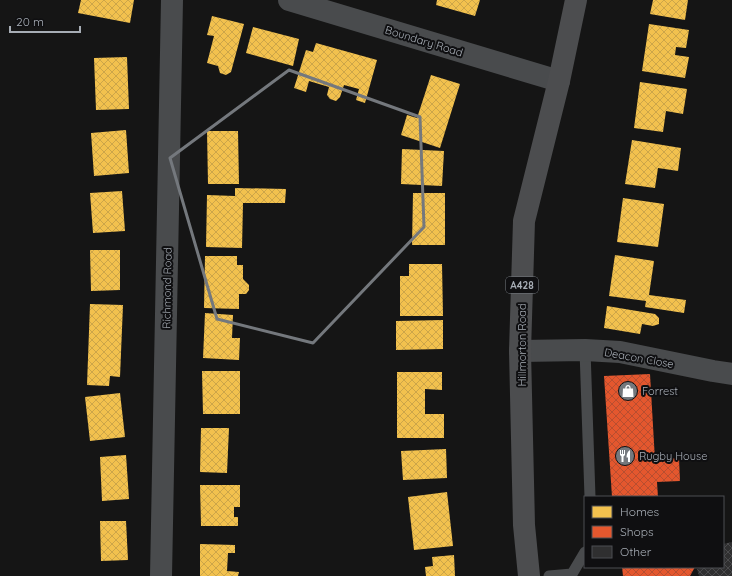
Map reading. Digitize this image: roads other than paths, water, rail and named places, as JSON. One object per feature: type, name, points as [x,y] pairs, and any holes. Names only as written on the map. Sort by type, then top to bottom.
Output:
[{"type":"highway","name":"Hillmorton Road","points":[[529,576],[524,525],[520,351],[524,221],[559,81],[576,0]]},
{"type":"street","name":"Richmond Road","points":[[161,576],[172,0]]},
{"type":"street","name":"Boundary Road","points":[[288,0],[559,81]]},
{"type":"street","name":"Deacon Close","points":[[520,351],[585,350],[620,352],[732,374]]},
{"type":"lane","points":[[585,350],[590,496]]},
{"type":"lane","points":[[549,576],[572,574],[584,554]]},
{"type":"place","name":"Forrest","points":[[628,391]]},
{"type":"place","name":"Rugby House","points":[[625,456]]}]
